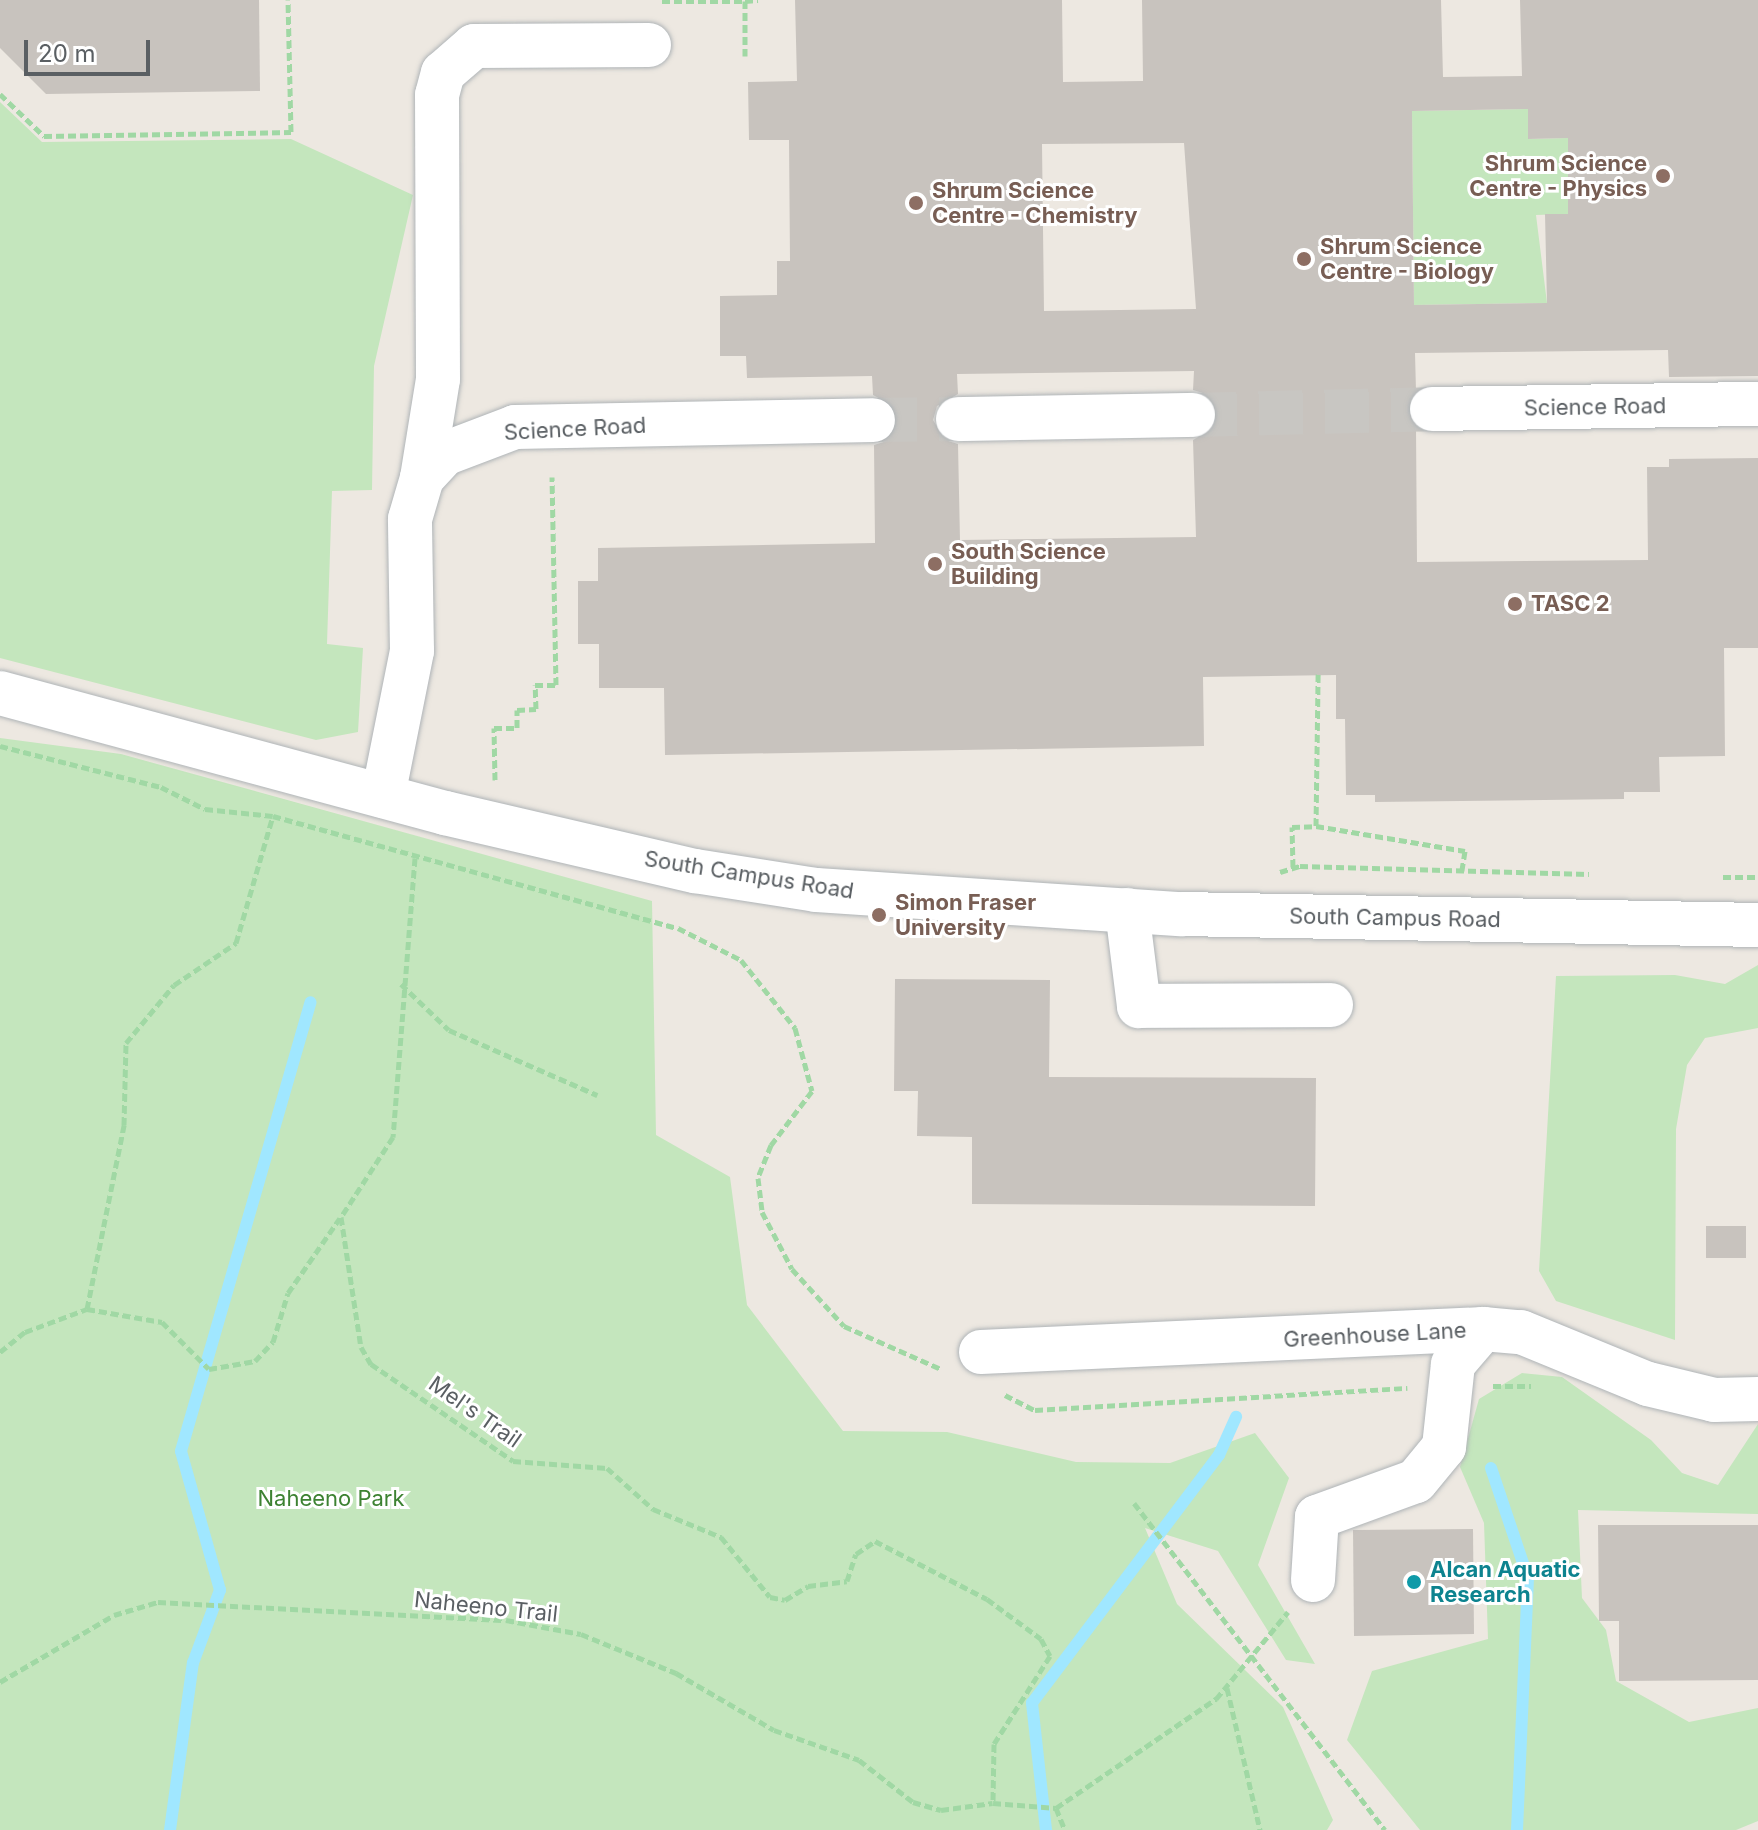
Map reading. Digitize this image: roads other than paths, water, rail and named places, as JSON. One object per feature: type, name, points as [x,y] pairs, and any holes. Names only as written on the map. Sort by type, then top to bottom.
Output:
[{"type":"street","points":[[383,796],[412,651],[410,519],[422,478],[438,379],[437,95],[443,73],[474,46],[649,45]]},
{"type":"street","name":"Science Road","points":[[1432,409],[1758,404]]},
{"type":"street","points":[[958,419],[1193,415]]},
{"type":"street","name":"Science Road","points":[[422,478],[444,454],[515,427],[873,420]]},
{"type":"street","name":"South Campus Road","points":[[0,693],[383,796],[725,876],[816,890],[1127,910],[1758,925]]},
{"type":"street","points":[[1127,910],[1139,1006],[1331,1005]]},
{"type":"street","points":[[1313,1580],[1317,1517],[1416,1481],[1444,1447],[1453,1364],[1483,1329]]},
{"type":"street","name":"Greenhouse Lane","points":[[976,1372],[1057,1354],[1483,1329],[1521,1332],[1648,1384],[1714,1400],[1758,1399]]},
{"type":"waterway","points":[[170,1830],[193,1663],[220,1590],[181,1451],[311,1002]]},
{"type":"waterway","points":[[1046,1830],[1032,1703],[1219,1455],[1236,1417]]},
{"type":"waterway","points":[[1491,1468],[1528,1578],[1517,1830]]},
{"type":"tunnel","points":[[1193,415],[1432,409]]},
{"type":"tunnel","points":[[873,420],[958,419]]},
{"type":"place","name":"Shrum Science Centre - Physics","points":[[1663,176]]},
{"type":"place","name":"Shrum Science Centre - Chemistry","points":[[916,203]]},
{"type":"place","name":"Shrum Science Centre - Biology","points":[[1304,259]]},
{"type":"place","name":"South Science Building","points":[[935,564]]},
{"type":"place","name":"TASC 2","points":[[1515,604]]},
{"type":"place","name":"Simon Fraser University","points":[[879,915]]},
{"type":"place","name":"Alcan Aquatic Research","points":[[1414,1582]]},
{"type":"park label","name":"Naheeno Park","points":[[331,1499]]}]
